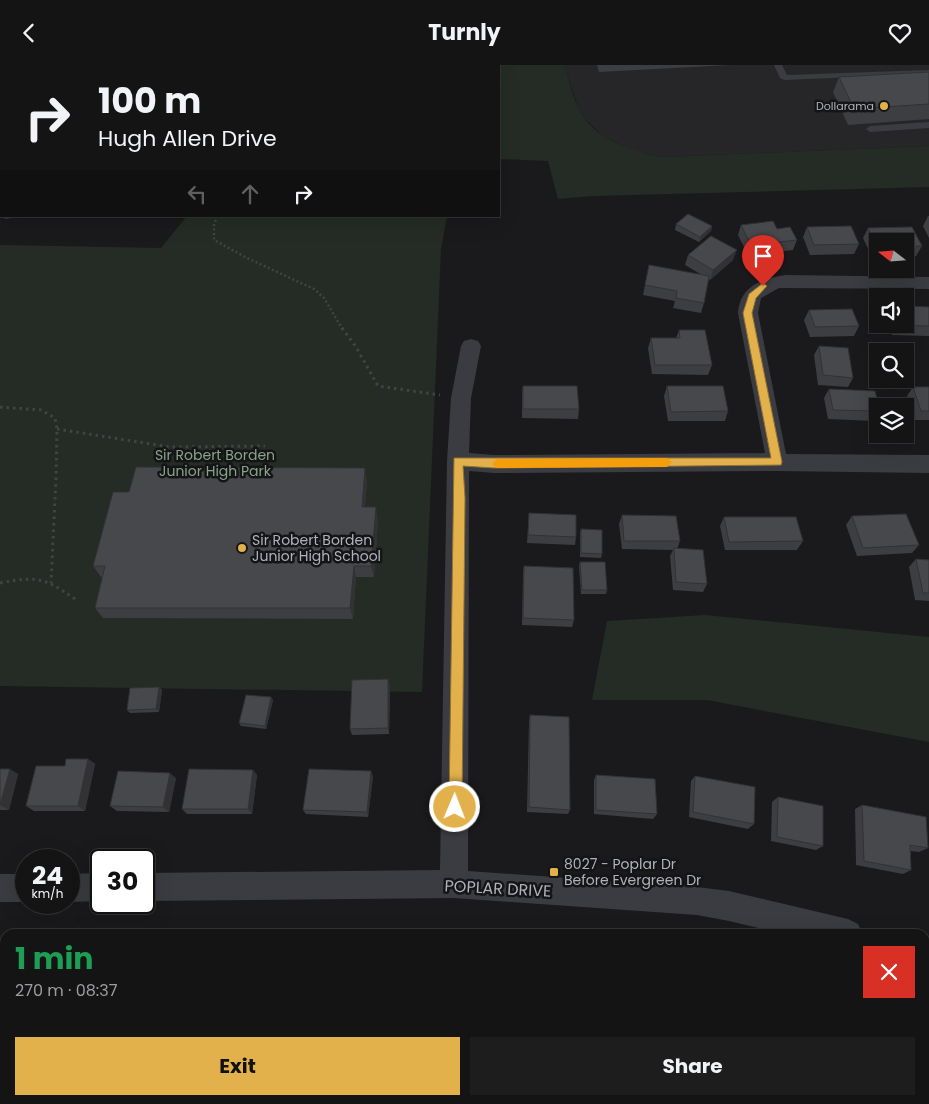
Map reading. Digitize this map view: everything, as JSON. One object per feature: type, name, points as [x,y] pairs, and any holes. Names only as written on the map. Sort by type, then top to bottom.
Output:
[{"type":"street","points":[[777,462],[748,313],[748,304],[754,293],[768,285],[786,281],[929,283]]},
{"type":"street","points":[[454,884],[458,461],[461,398],[472,346]]},
{"type":"street","points":[[458,461],[494,464],[777,462],[929,464]]},
{"type":"street","name":"POPLAR DRIVE","points":[[155,887],[454,884],[697,901],[826,929]]},
{"type":"street","points":[[0,888],[15,888]]},
{"type":"lane","points":[[778,65],[784,77],[929,72]]},
{"type":"lane","points":[[870,129],[929,125]]},
{"type":"path","points":[[218,217],[214,224],[214,240],[247,259],[314,289],[324,298],[334,318],[356,347],[378,386],[461,398]]},
{"type":"path","points":[[0,407],[41,411],[55,418],[57,429],[51,583]]},
{"type":"path","points":[[57,429],[170,447],[265,446]]},
{"type":"path","points":[[0,583],[29,577],[51,583],[75,599]]},
{"type":"shaded area","points":[[564,65],[929,65],[929,146],[663,157],[634,151],[604,137],[586,120],[579,110]]},
{"type":"green space","points":[[500,65],[564,65],[572,93],[586,120],[604,136],[639,151],[663,157],[929,146],[929,187],[594,196],[558,199],[548,161],[500,159]]},
{"type":"green space","name":"Sir Robert Borden Junior High Park","points":[[186,217],[447,217],[441,249],[422,692],[0,686],[0,245],[161,248]]},
{"type":"green space","points":[[705,615],[929,637],[929,742],[707,700],[592,700],[607,621]]},
{"type":"building","points":[[929,72],[929,104],[854,109],[839,77]]},
{"type":"building","points":[[688,214],[712,226],[700,237],[676,224]]},
{"type":"building","points":[[773,221],[777,229],[790,227],[797,240],[751,245],[741,225]]},
{"type":"building","points":[[851,226],[859,244],[814,245],[807,227]]},
{"type":"building","points":[[912,227],[922,246],[914,246],[914,233],[870,233],[868,228]]},
{"type":"building","points":[[711,236],[737,250],[713,270],[688,255]]},
{"type":"building","points":[[649,265],[709,276],[704,303],[676,298],[677,291],[645,285]]},
{"type":"building","points":[[914,306],[929,307],[929,326],[914,326]]},
{"type":"building","points":[[852,309],[859,326],[815,327],[809,310]]},
{"type":"building","points":[[679,330],[705,330],[712,365],[655,365],[651,338],[680,338]]},
{"type":"building","points":[[819,346],[848,348],[853,378],[823,375]]},
{"type":"building","points":[[523,386],[577,386],[579,409],[523,409]]},
{"type":"building","points":[[667,386],[723,386],[728,411],[671,412]]},
{"type":"building","points":[[929,387],[929,411],[921,411],[913,388]]},
{"type":"building","points":[[829,389],[875,391],[877,398],[869,398],[869,411],[833,410]]},
{"type":"building","name":"Sir Robert Borden Junior High School","points":[[136,467],[365,468],[362,507],[376,507],[371,566],[354,566],[350,608],[95,608],[105,566],[93,566],[113,492],[129,492]]},
{"type":"building","points":[[529,513],[576,515],[576,537],[528,535]]},
{"type":"building","points":[[906,514],[919,545],[863,548],[852,516]]},
{"type":"building","points":[[622,515],[676,516],[680,541],[624,541]]},
{"type":"building","points":[[724,517],[796,517],[803,541],[729,542]]},
{"type":"building","points":[[581,529],[602,530],[602,554],[581,553]]},
{"type":"building","points":[[674,548],[703,550],[707,584],[676,582]]},
{"type":"building","points":[[916,559],[929,560],[929,593],[923,593]]},
{"type":"building","points":[[580,562],[605,562],[607,590],[582,590]]},
{"type":"building","points":[[524,566],[573,568],[574,620],[523,618]]},
{"type":"building","points":[[388,679],[388,728],[350,729],[352,680]]},
{"type":"building","points":[[159,687],[156,709],[127,710],[130,688]]},
{"type":"building","points":[[246,695],[271,697],[265,726],[239,723]]},
{"type":"building","points":[[530,715],[569,717],[570,810],[529,807]]},
{"type":"building","points":[[66,759],[88,759],[78,806],[26,806],[36,766],[65,766]]},
{"type":"building","points":[[0,769],[10,769],[0,805]]},
{"type":"building","points":[[189,769],[253,770],[248,809],[182,809]]},
{"type":"building","points":[[309,769],[371,771],[367,812],[303,810]]},
{"type":"building","points":[[118,771],[170,773],[163,807],[110,806]]},
{"type":"building","points":[[596,775],[655,779],[657,814],[596,810]]},
{"type":"building","points":[[695,776],[755,787],[754,824],[693,812]]},
{"type":"building","points":[[778,797],[823,806],[823,846],[777,837]]},
{"type":"building","points":[[862,805],[926,817],[928,848],[910,845],[911,870],[864,861]]},
{"type":"slow traffic","points":[[497,464],[667,462]]},
{"type":"place","name":"Dollarama","points":[[884,106]]},
{"type":"place","name":"Sir Robert Borden Junior High School","points":[[242,548]]},
{"type":"place","name":"8027 - Poplar Dr Before Evergreen Dr","points":[[554,872]]},
{"type":"route","points":[[455,807],[458,461],[494,464],[777,462],[748,313],[748,304],[752,296],[763,286]]}]
